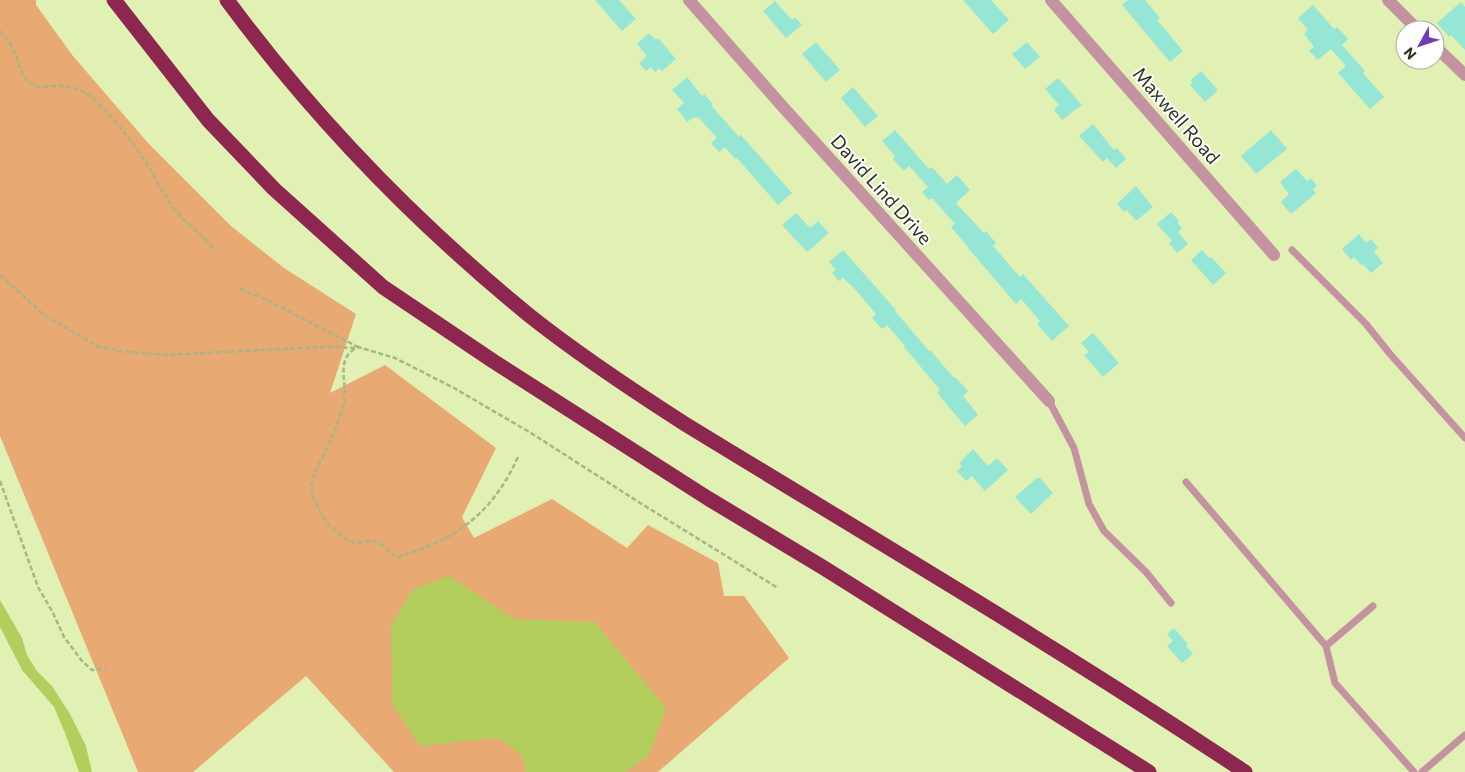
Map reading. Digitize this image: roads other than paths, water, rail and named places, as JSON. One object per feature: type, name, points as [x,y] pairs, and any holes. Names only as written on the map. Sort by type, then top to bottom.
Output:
[{"type":"highway","points":[[114,0],[208,120],[274,189],[383,287],[501,366],[708,498],[824,568],[1149,772]]},
{"type":"highway","points":[[227,0],[286,77],[380,180],[461,256],[532,317],[612,375],[685,424],[1049,646],[1171,722],[1245,772]]},
{"type":"street","name":"David Lind Drive","points":[[689,0],[1049,401]]},
{"type":"street","name":"Maxwell Road","points":[[1051,0],[1274,255]]},
{"type":"street","points":[[1390,1],[1408,20]]},
{"type":"street","points":[[1445,56],[1465,75]]},
{"type":"lane","points":[[1292,250],[1366,324],[1396,362],[1465,438]]},
{"type":"lane","points":[[1049,401],[1074,448],[1089,504],[1104,531],[1146,572],[1171,603]]},
{"type":"lane","points":[[1186,482],[1326,646],[1335,683],[1414,772]]},
{"type":"lane","points":[[1326,646],[1373,606]]},
{"type":"lane","points":[[1422,772],[1465,735]]}]
